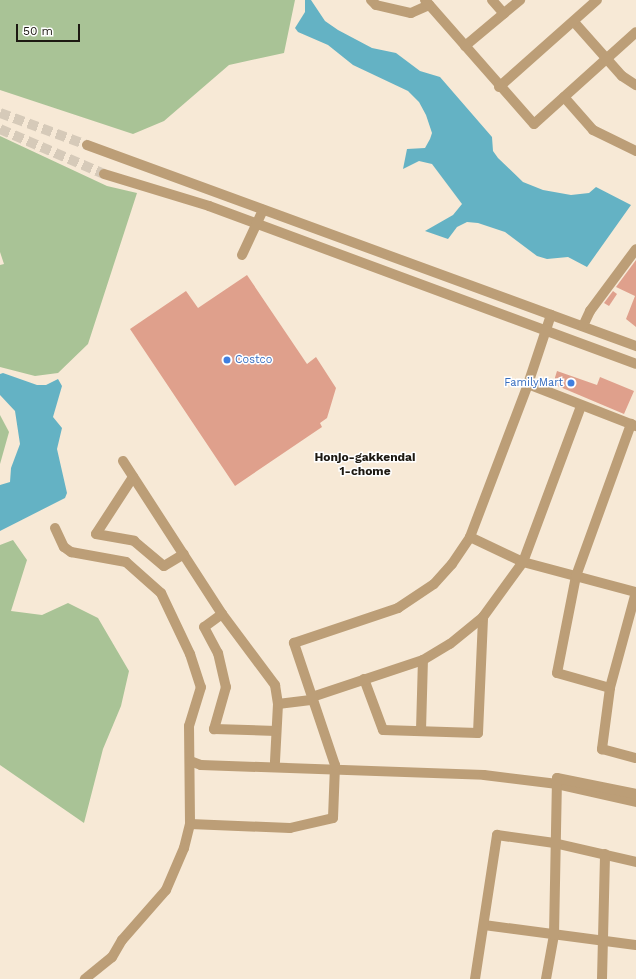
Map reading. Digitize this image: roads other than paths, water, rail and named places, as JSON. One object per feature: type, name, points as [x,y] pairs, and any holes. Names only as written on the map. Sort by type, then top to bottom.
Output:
[{"type":"street","points":[[371,0],[376,5],[411,13],[427,2],[499,87],[534,124],[636,32]]},
{"type":"street","points":[[492,0],[504,14]]},
{"type":"street","points":[[465,46],[520,0]]},
{"type":"street","points":[[499,87],[597,0]]},
{"type":"street","points":[[574,22],[606,59],[636,85]]},
{"type":"street","points":[[564,97],[593,130],[636,151]]},
{"type":"street","points":[[87,145],[636,346]]},
{"type":"street","points":[[104,174],[258,224],[636,364]]},
{"type":"street","points":[[242,255],[258,224],[263,210]]},
{"type":"street","points":[[583,326],[590,311],[636,249]]},
{"type":"street","points":[[379,269],[384,255]]},
{"type":"street","points":[[190,824],[290,828],[333,818],[335,767],[294,643],[398,608],[417,597],[452,564],[470,537],[528,384],[551,315]]},
{"type":"street","points":[[528,384],[581,406],[634,425],[576,576],[557,673],[610,688]]},
{"type":"street","points":[[278,704],[313,699],[364,679],[423,660],[450,644],[483,617],[523,562],[581,406]]},
{"type":"street","points":[[123,461],[222,614],[274,685],[278,704],[275,762]]},
{"type":"street","points":[[133,477],[96,534],[134,541],[164,566],[184,554]]},
{"type":"street","points":[[55,528],[64,546],[71,552],[126,562],[161,593],[190,654],[201,687],[189,726],[190,824],[184,848],[166,890],[122,940],[112,957],[85,979]]},
{"type":"street","points":[[470,537],[523,562],[636,592],[610,688],[602,749],[636,758]]},
{"type":"street","points":[[222,614],[204,627],[218,653],[226,687],[214,728],[276,731]]},
{"type":"street","points":[[364,679],[383,730],[478,733],[483,617]]},
{"type":"street","points":[[421,730],[423,660]]},
{"type":"street","points":[[190,761],[275,762],[335,767],[484,775],[557,781],[636,794]]},
{"type":"street","points":[[190,761],[201,766],[335,767]]},
{"type":"street","points":[[557,781],[636,802]]},
{"type":"street","points":[[546,979],[554,935],[554,843],[557,781]]},
{"type":"street","points":[[475,979],[497,835],[554,843],[636,862]]},
{"type":"street","points":[[602,979],[605,854]]},
{"type":"street","points":[[484,925],[636,945]]},
{"type":"water","points":[[305,0],[311,0],[325,21],[338,30],[372,48],[396,53],[420,71],[440,77],[492,137],[493,151],[498,158],[523,182],[543,190],[571,195],[589,193],[596,187],[631,205],[587,267],[568,257],[547,259],[537,256],[505,232],[478,223],[467,222],[457,227],[448,239],[425,231],[453,215],[462,204],[432,164],[419,161],[403,169],[407,149],[425,148],[430,139],[432,133],[426,115],[419,102],[408,91],[353,65],[328,45],[298,32],[295,28],[305,12]]},
{"type":"water","points":[[3,373],[37,385],[46,385],[58,379],[62,386],[53,417],[62,428],[57,449],[67,493],[65,498],[0,531],[0,485],[10,482],[11,468],[20,444],[15,411],[0,395],[0,374]]},
{"type":"tunnel","points":[[0,113],[87,145]]},
{"type":"tunnel","points":[[0,129],[104,174]]},
{"type":"place","name":"Costco","points":[[227,360]]},
{"type":"place","name":"FamilyMart","points":[[571,383]]},
{"type":"district","name":"Honjo-gakkendai 1-chome","points":[[365,465]]}]
